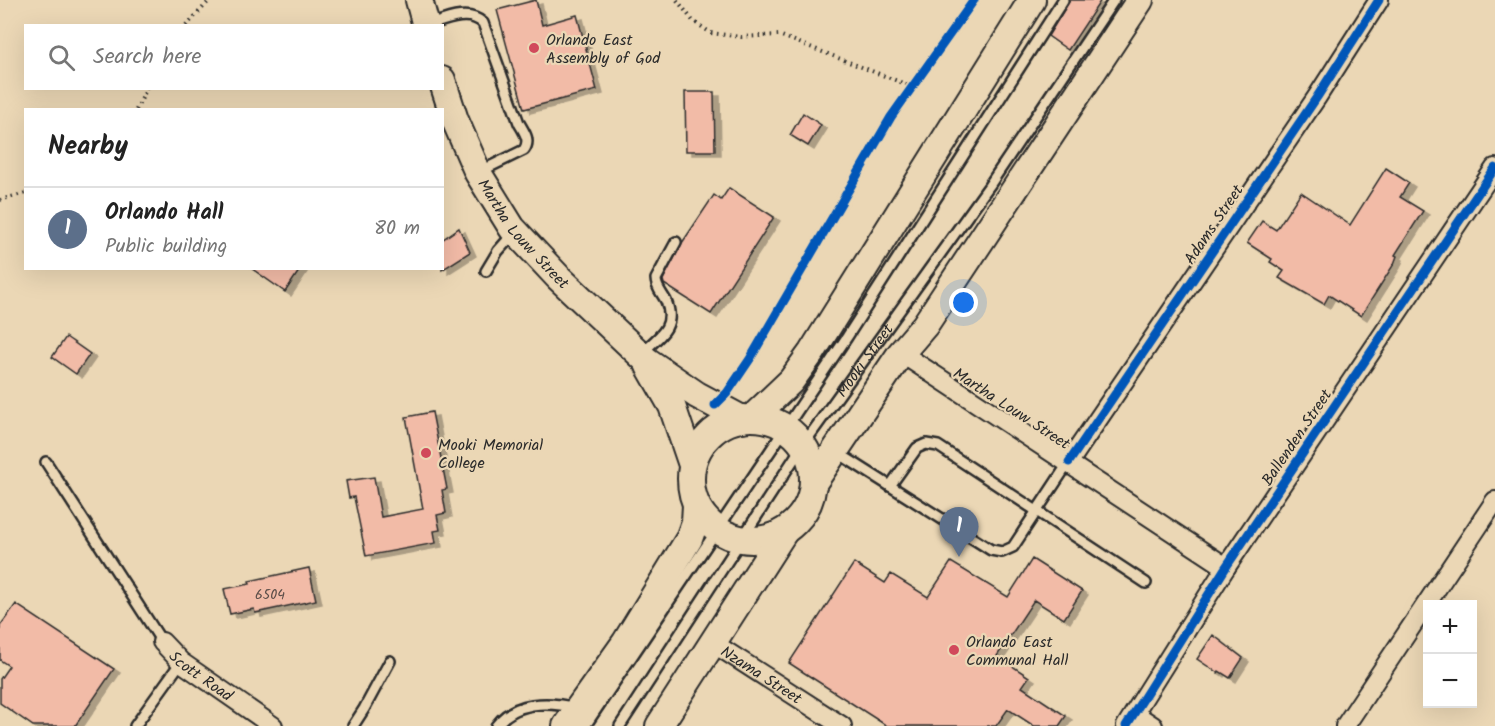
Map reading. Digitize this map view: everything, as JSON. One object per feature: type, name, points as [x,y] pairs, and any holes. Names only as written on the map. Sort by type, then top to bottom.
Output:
[{"type":"main road","points":[[419,0],[426,24]]},
{"type":"main road","points":[[784,532],[755,541],[740,539],[727,536],[704,519],[696,505],[691,487],[692,465],[698,449],[724,424],[747,418],[791,381],[812,352],[1032,0]]},
{"type":"main road","name":"Mooki Street","points":[[784,532],[798,518],[808,502],[814,482],[901,353],[924,325],[1140,0]]},
{"type":"main road","name":"Martha Louw Street","points":[[444,86],[455,120],[478,173],[516,232],[558,277],[643,357],[698,395],[747,418],[769,420],[794,436]]},
{"type":"main road","name":"Martha Louw Street","points":[[643,357],[672,406],[692,465]]},
{"type":"main road","points":[[794,436],[812,463],[814,482]]},
{"type":"main road","points":[[576,720],[688,539],[695,522],[696,505]]},
{"type":"main road","points":[[659,726],[784,532]]},
{"type":"street","name":"Adams Street","points":[[1069,462],[1317,97],[1379,0]]},
{"type":"street","name":"Ballenden Street","points":[[1130,720],[1226,567],[1495,168]]},
{"type":"street","name":"Martha Louw Street","points":[[901,353],[1226,567]]},
{"type":"street","points":[[1345,726],[1495,501]]},
{"type":"street","name":"Scott Road","points":[[162,642],[181,662],[273,726]]},
{"type":"street","name":"Nzama Street","points":[[713,643],[842,726]]},
{"type":"street","points":[[1130,720],[1153,726]]},
{"type":"lane","name":"Mooki Street","points":[[620,726],[740,539],[847,337],[1063,0]]},
{"type":"lane","name":"Mooki Street","points":[[576,720],[716,529],[794,436],[989,186],[1114,0]]},
{"type":"lane","points":[[434,24],[465,15],[478,18],[483,23],[519,123],[526,136],[527,143],[524,150],[478,173]]},
{"type":"lane","points":[[486,271],[498,251],[516,232]]},
{"type":"lane","points":[[643,357],[667,329],[670,314],[656,286],[656,279],[676,242]]},
{"type":"lane","points":[[890,486],[916,448],[926,444],[938,447],[1146,584]]},
{"type":"lane","points":[[835,451],[991,550],[1002,552],[1013,547],[1069,462]]},
{"type":"lane","points":[[46,462],[162,642]]},
{"type":"lane","points":[[353,726],[390,661]]},
{"type":"lane","points":[[135,726],[181,662]]},
{"type":"lane","points":[[496,726],[503,717],[522,707],[546,703],[576,720]]},
{"type":"path","points":[[188,24],[210,0]]},
{"type":"path","points":[[677,0],[693,21],[711,33],[741,37],[779,34],[910,90],[920,77]]},
{"type":"path","points":[[137,108],[146,90]]},
{"type":"path","points":[[0,200],[24,194]]},
{"type":"building","points":[[536,0],[542,25],[577,15],[597,90],[524,109],[497,10]]},
{"type":"building","points":[[1070,0],[1101,0],[1068,50],[1048,36]]},
{"type":"building","points":[[685,92],[714,92],[715,151],[686,151]]},
{"type":"building","points":[[803,113],[821,125],[808,146],[790,135]]},
{"type":"building","points":[[1386,168],[1409,183],[1400,197],[1423,211],[1395,255],[1397,256],[1394,264],[1361,316],[1329,295],[1324,304],[1279,278],[1284,271],[1270,262],[1272,259],[1247,243],[1262,221],[1276,230],[1301,192],[1350,225]]},
{"type":"building","points":[[729,188],[774,217],[711,314],[664,284],[663,280],[682,243],[714,195],[721,200]]},
{"type":"building","points":[[459,228],[470,252],[444,269],[444,239]]},
{"type":"building","points":[[254,270],[300,270],[285,292]]},
{"type":"building","points":[[66,337],[90,354],[76,374],[52,357]]},
{"type":"building","points":[[432,412],[447,489],[442,490],[446,513],[437,515],[440,530],[434,531],[436,543],[366,556],[354,497],[349,498],[346,481],[374,477],[381,517],[423,509],[406,417]]},
{"type":"building","points":[[1032,559],[1082,591],[1064,619],[1034,600],[997,656],[1029,677],[1022,687],[1066,716],[1059,726],[1034,726],[1008,709],[996,726],[887,726],[789,663],[854,563],[885,583],[891,574],[928,597],[951,562],[1008,597]]},
{"type":"building","points":[[309,568],[316,600],[255,613],[254,609],[230,614],[224,589]]},
{"type":"building","points":[[16,604],[114,669],[75,726],[33,726],[0,703],[0,679],[9,666],[0,660],[0,626]]},
{"type":"building","points":[[1213,635],[1243,658],[1230,678],[1197,659]]},
{"type":"cycle path","points":[[715,405],[727,393],[750,359],[891,117],[974,0]]},
{"type":"cycle path","points":[[1069,462],[1317,97],[1379,0]]},
{"type":"cycle path","points":[[1126,726],[1226,567],[1495,168]]},
{"type":"place","name":"Orlando East Assembly of God","points":[[534,48]]},
{"type":"place","name":"Mooki Memorial College","points":[[426,453]]},
{"type":"place","name":"Orlando Hall","points":[[959,557]]},
{"type":"place","name":"Orlando East Communal Hall","points":[[954,650]]}]
